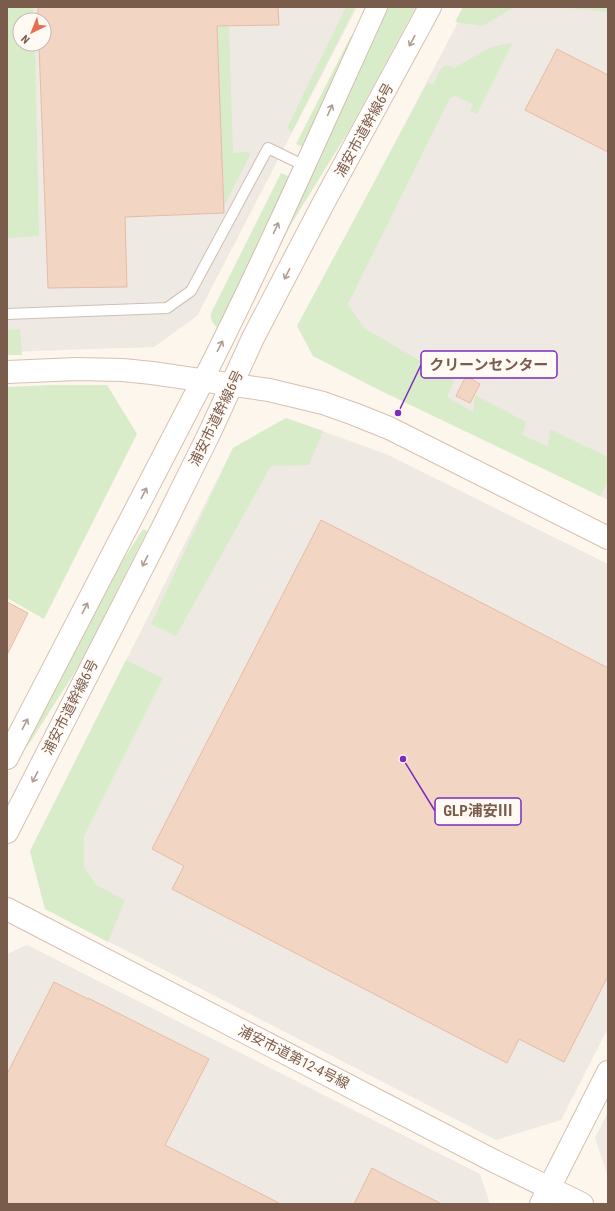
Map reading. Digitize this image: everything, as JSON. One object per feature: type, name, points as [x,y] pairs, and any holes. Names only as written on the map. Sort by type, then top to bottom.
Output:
[{"type":"street","name":"浦安市道幹線6号","points":[[7,758],[226,335],[377,7]]},
{"type":"street","name":"浦安市道幹線6号","points":[[7,832],[163,527],[254,338],[321,209],[430,7]]},
{"type":"street","points":[[7,372],[77,369],[123,370],[270,390],[323,404],[389,428],[608,538]]},
{"type":"street","name":"浦安市道第12-4号線","points":[[7,909],[494,1161],[545,1196],[582,1204]]},
{"type":"street","points":[[545,1196],[608,1072]]},
{"type":"lane","points":[[7,314],[167,308],[191,291],[268,148],[305,166]]},
{"type":"shaded area","points":[[7,7],[357,7],[197,316],[154,347],[7,352]]},
{"type":"shaded area","points":[[466,7],[608,7],[608,500],[313,356],[298,327]]},
{"type":"shaded area","points":[[286,418],[386,454],[608,564],[608,1028],[561,1120],[496,1140],[45,909],[30,851],[233,448]]},
{"type":"shaded area","points":[[27,945],[480,1174],[490,1204],[7,1204],[7,954]]},
{"type":"shaded area","points":[[608,1112],[608,1177],[595,1138]]},
{"type":"green space","points":[[7,7],[33,7],[33,12],[12,12],[12,52],[35,52],[39,236],[7,238]]},
{"type":"green space","points":[[346,7],[355,7],[292,132],[287,128]]},
{"type":"green space","points":[[383,7],[416,7],[351,127],[290,226],[266,274],[263,273]]},
{"type":"green space","points":[[463,7],[514,7],[483,26],[455,22]]},
{"type":"green space","points":[[559,7],[608,7],[608,12]]},
{"type":"green space","points":[[217,26],[229,26],[233,153],[248,152],[250,155],[224,206]]},
{"type":"green space","points":[[351,36],[353,37],[303,147],[296,144]]},
{"type":"green space","points":[[513,42],[477,114],[470,111],[473,104],[455,96],[450,98],[348,304],[364,328],[454,381],[447,397],[473,412],[475,395],[526,422],[523,435],[548,447],[550,429],[608,457],[608,482],[600,496],[379,390],[313,356],[297,326],[428,82],[433,85],[441,68],[446,65],[454,68],[491,47]]},
{"type":"green space","points":[[281,173],[290,177],[218,328],[212,321],[212,311]]},
{"type":"green space","points":[[20,329],[22,355],[7,355],[7,330]]},
{"type":"green space","points":[[107,385],[137,434],[44,619],[7,598],[7,387]]},
{"type":"green space","points":[[286,418],[323,431],[309,465],[271,466],[176,636],[151,624],[233,448]]},
{"type":"green space","points":[[143,529],[147,531],[80,664],[27,747],[23,745],[90,612]]},
{"type":"green space","points":[[126,660],[163,678],[84,836],[84,867],[96,885],[125,900],[108,942],[45,909],[30,851]]},
{"type":"building","points":[[38,7],[278,7],[279,25],[217,26],[224,213],[125,217],[127,287],[48,288],[39,52],[52,52],[52,12],[38,12]]},
{"type":"building","points":[[557,49],[608,75],[608,152],[525,110]]},
{"type":"building","points":[[466,376],[480,384],[470,403],[456,396]]},
{"type":"building","points":[[321,520],[608,668],[608,976],[564,1062],[519,1039],[507,1063],[172,889],[184,866],[152,849]]},
{"type":"building","points":[[7,602],[28,613],[7,655]]},
{"type":"building","points":[[54,982],[209,1059],[165,1145],[281,1204],[7,1204],[7,1074]]},
{"type":"building","points":[[372,1168],[402,1184],[442,1204],[354,1204]]},
{"type":"place","name":"クリーンセンター","points":[[398,413]]},
{"type":"place","name":"GLP浦安Ⅲ","points":[[403,759]]}]
